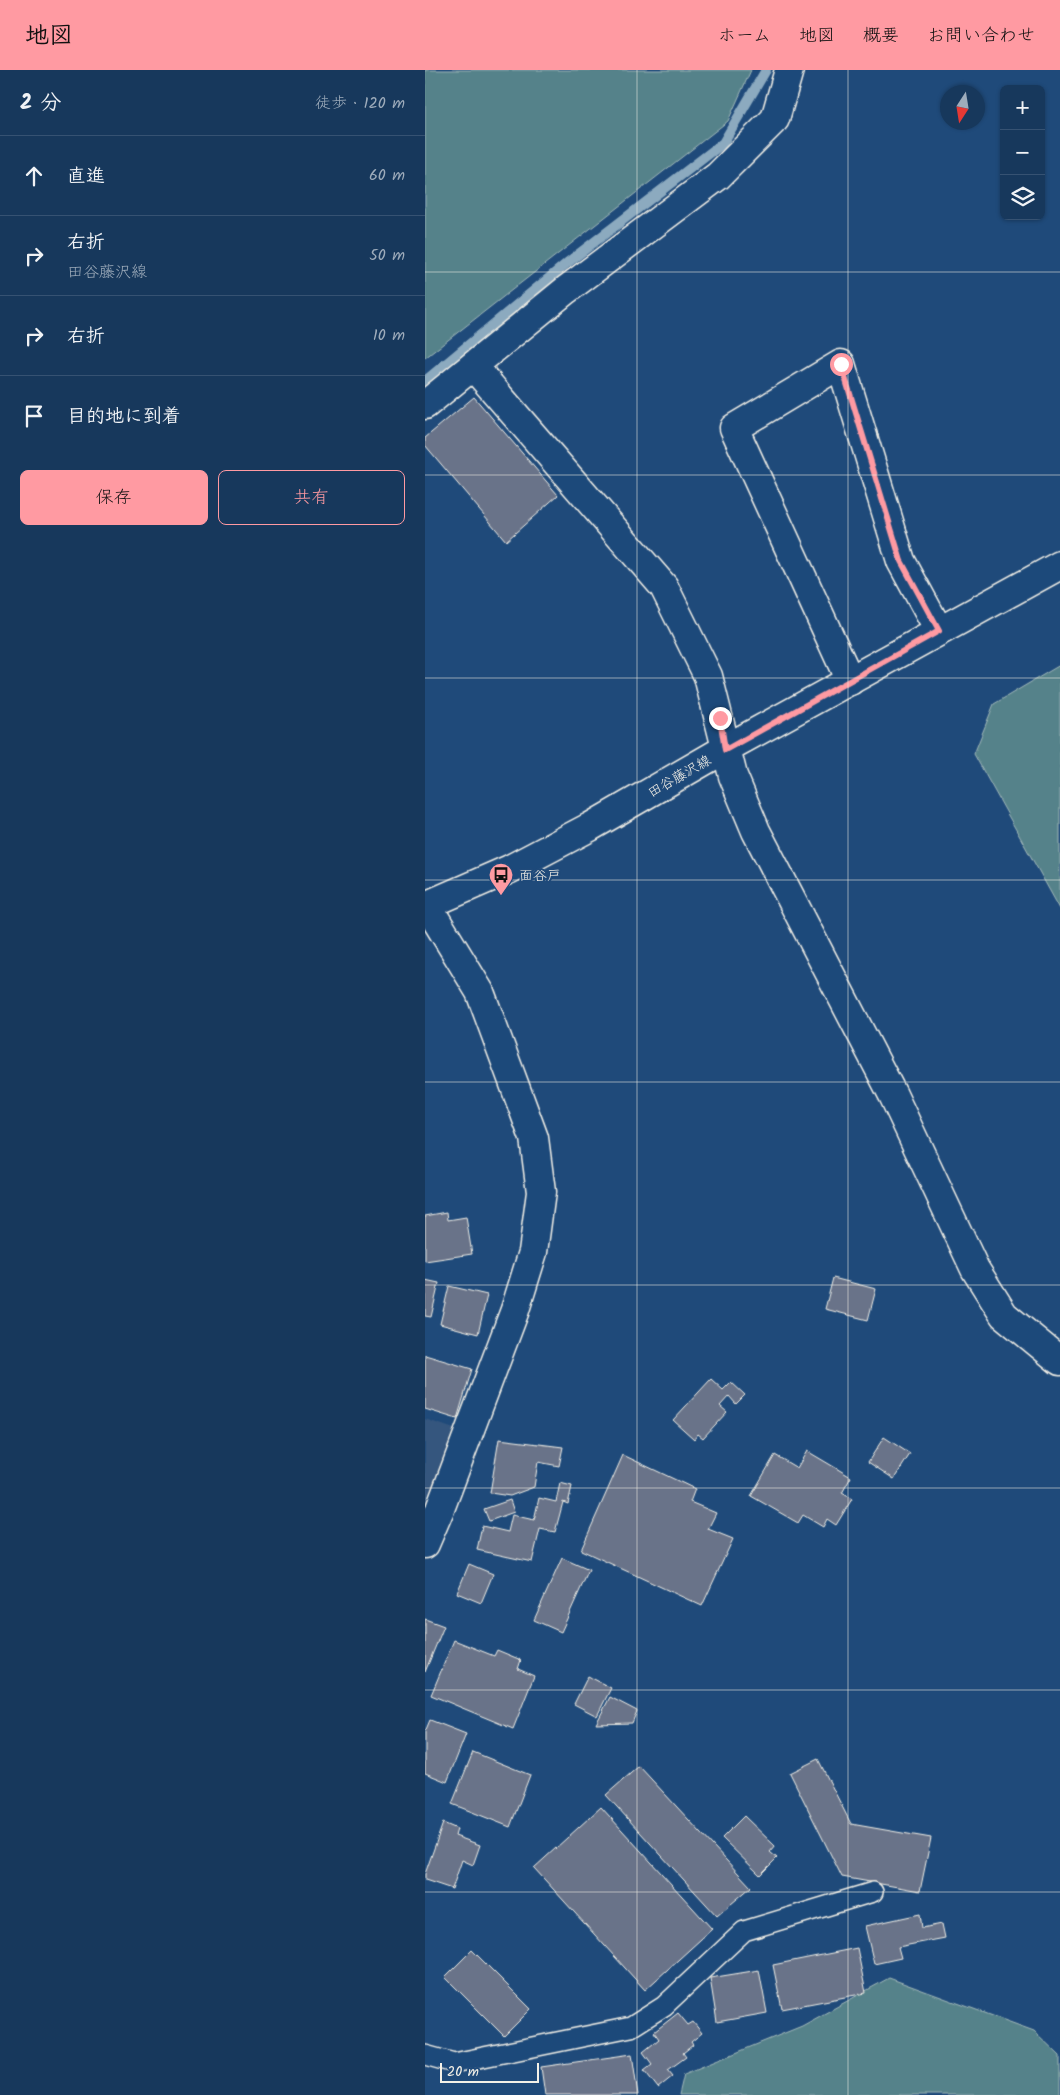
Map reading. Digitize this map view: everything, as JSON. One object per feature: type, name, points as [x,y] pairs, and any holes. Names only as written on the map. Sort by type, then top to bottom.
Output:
[{"type":"street","points":[[425,405],[566,290],[718,176],[775,119],[789,70]]},
{"type":"street","points":[[850,681],[734,428],[841,364],[901,561],[939,631]]},
{"type":"street","points":[[473,366],[664,587],[708,676],[720,718],[725,750],[733,776],[755,831],[893,1095],[975,1269],[1005,1316],[1060,1361]]},
{"type":"street","name":"田谷藤沢線","points":[[426,905],[510,869],[582,831],[1060,565]]},
{"type":"street","points":[[426,905],[480,992],[534,1138],[541,1192],[533,1252],[515,1310],[440,1509],[426,1538]]},
{"type":"lane","points":[[425,2055],[455,2063],[631,2027],[664,2006],[744,1931],[873,1892]]},
{"type":"shaded area","points":[[425,1419],[457,1430],[425,1504]]},
{"type":"green space","points":[[425,70],[751,70],[728,121],[425,358]]},
{"type":"green space","points":[[1060,665],[1060,909],[974,754],[994,704]]},
{"type":"green space","points":[[889,1978],[1034,2031],[1060,2056],[1060,2095],[679,2095],[684,2074],[802,2026]]},
{"type":"building","points":[[474,397],[558,495],[506,541],[425,445],[425,438]]},
{"type":"building","points":[[447,1212],[448,1220],[466,1217],[472,1254],[425,1261],[425,1216]]},
{"type":"building","points":[[833,1278],[876,1289],[868,1320],[825,1309]]},
{"type":"building","points":[[425,1280],[439,1283],[431,1317],[425,1316]]},
{"type":"building","points":[[449,1286],[487,1295],[478,1334],[440,1324]]},
{"type":"building","points":[[425,1355],[472,1369],[457,1419],[425,1409]]},
{"type":"building","points":[[711,1379],[723,1390],[731,1382],[745,1395],[736,1404],[729,1396],[720,1406],[727,1412],[703,1438],[698,1434],[694,1439],[673,1420]]},
{"type":"building","points":[[884,1437],[910,1454],[894,1479],[868,1462]]},
{"type":"building","points":[[499,1439],[563,1447],[559,1466],[538,1462],[534,1487],[510,1496],[490,1493]]},
{"type":"building","points":[[807,1451],[851,1477],[842,1493],[852,1499],[836,1525],[827,1519],[823,1527],[803,1515],[798,1523],[751,1496],[775,1455],[797,1468]]},
{"type":"building","points":[[623,1455],[695,1489],[690,1502],[716,1513],[708,1529],[733,1539],[702,1606],[581,1550]]},
{"type":"building","points":[[560,1483],[572,1486],[568,1504],[563,1502],[555,1532],[540,1529],[532,1562],[477,1550],[482,1526],[508,1532],[512,1515],[534,1520],[539,1498],[556,1502]]},
{"type":"building","points":[[510,1500],[514,1512],[489,1521],[484,1509]]},
{"type":"building","points":[[562,1558],[589,1570],[561,1632],[534,1620]]},
{"type":"building","points":[[469,1564],[493,1574],[481,1603],[457,1593]]},
{"type":"building","points":[[425,1619],[444,1626],[425,1672]]},
{"type":"building","points":[[454,1640],[494,1656],[497,1650],[521,1660],[518,1669],[534,1676],[513,1729],[431,1695]]},
{"type":"building","points":[[588,1676],[611,1688],[597,1716],[574,1704]]},
{"type":"building","points":[[610,1697],[637,1711],[632,1723],[596,1724]]},
{"type":"building","points":[[430,1720],[466,1734],[447,1782],[425,1773],[425,1732]]},
{"type":"building","points":[[473,1752],[530,1775],[510,1827],[452,1804]]},
{"type":"building","points":[[818,1759],[851,1824],[931,1838],[920,1891],[842,1877],[790,1773]]},
{"type":"building","points":[[639,1766],[751,1887],[717,1916],[606,1795]]},
{"type":"building","points":[[601,1807],[712,1929],[645,1990],[534,1868]]},
{"type":"building","points":[[744,1816],[775,1846],[770,1852],[777,1858],[760,1875],[722,1838]]},
{"type":"building","points":[[443,1823],[457,1829],[455,1836],[480,1845],[473,1865],[462,1860],[452,1889],[425,1880],[425,1874]]},
{"type":"building","points":[[920,1914],[922,1928],[942,1924],[945,1938],[898,1947],[901,1958],[874,1964],[865,1926]]},
{"type":"building","points":[[857,1948],[866,1993],[782,2009],[773,1965]]},
{"type":"building","points":[[472,1950],[531,2009],[504,2036],[445,1977]]},
{"type":"building","points":[[759,1970],[767,2013],[717,2022],[710,1978]]},
{"type":"building","points":[[678,2013],[688,2025],[693,2022],[702,2033],[691,2042],[693,2045],[683,2053],[686,2057],[668,2070],[673,2076],[658,2088],[644,2070],[652,2064],[643,2052],[659,2039],[654,2032]]},
{"type":"building","points":[[632,2054],[638,2095],[545,2095],[541,2067]]},
{"type":"waterway","points":[[425,381],[567,263],[723,143],[766,70]]},
{"type":"place","name":"面谷戸","points":[[501,896]]},
{"type":"route","points":[[720,718],[725,750],[939,631],[901,561],[841,364]]}]
